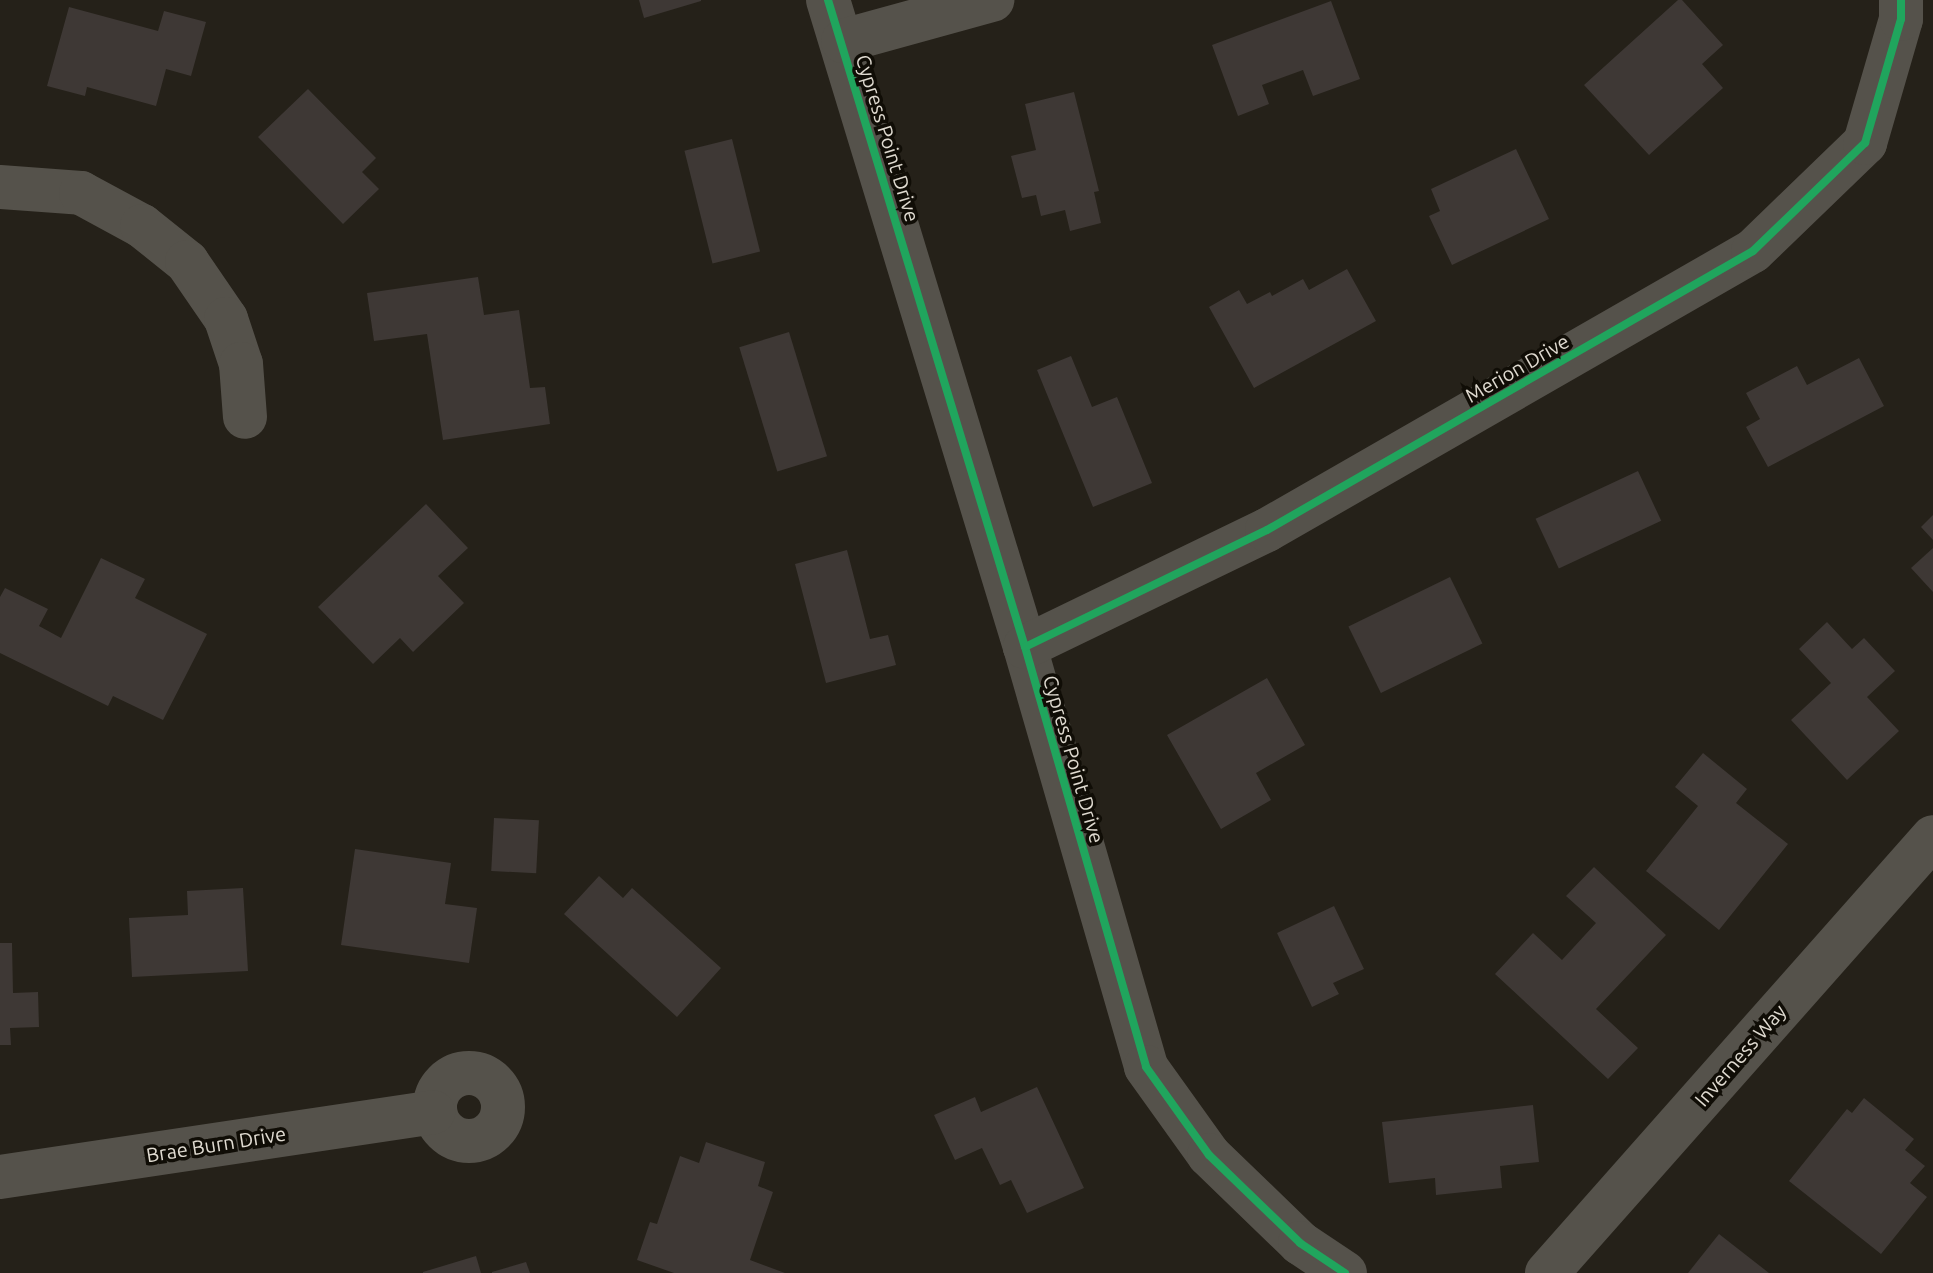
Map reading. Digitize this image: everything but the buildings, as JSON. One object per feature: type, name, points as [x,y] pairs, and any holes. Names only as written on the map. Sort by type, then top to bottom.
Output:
[{"type":"street","name":"Cypress Point Drive","points":[[828,0],[843,41],[1025,647],[1146,1067],[1209,1155],[1300,1243],[1345,1273]]},
{"type":"street","points":[[843,41],[992,0]]},
{"type":"street","name":"Merion Drive","points":[[1025,647],[1267,530],[1753,251],[1865,143],[1901,19],[1901,0]]},
{"type":"street","points":[[0,187],[81,193],[142,226],[187,262],[226,319],[241,364],[245,417]]},
{"type":"street","name":"Inverness Way","points":[[1547,1273],[1933,837]]},
{"type":"street","name":"Brae Burn Drive","points":[[0,1177],[433,1112]]},
{"type":"cycle path","points":[[828,0],[1025,647],[1146,1067],[1209,1155],[1300,1243],[1345,1273]]},
{"type":"cycle path","points":[[1025,647],[1267,530],[1753,251],[1865,143],[1901,19],[1901,0]]}]
